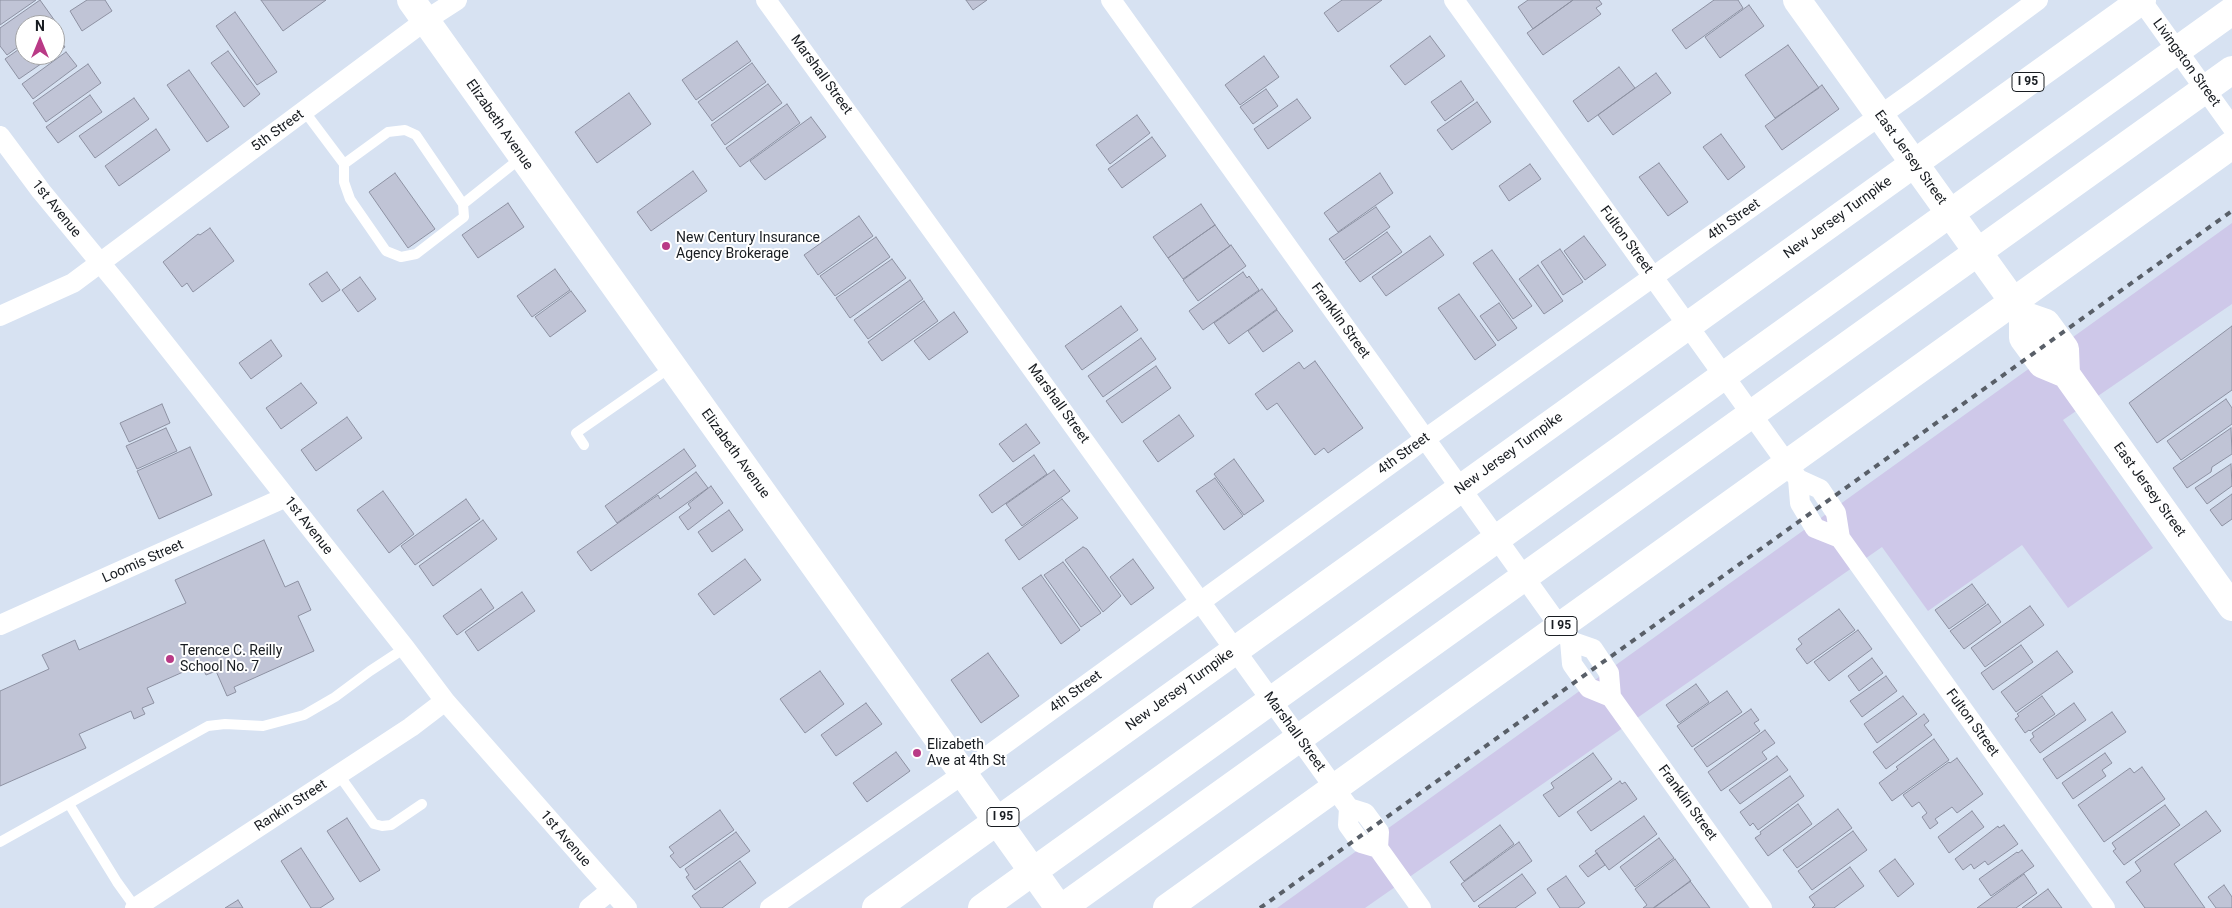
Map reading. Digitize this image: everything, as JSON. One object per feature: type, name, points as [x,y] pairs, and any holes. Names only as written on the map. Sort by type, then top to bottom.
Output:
[{"type":"main road","name":"East Jersey Street","points":[[1797,0],[2023,316],[2046,323],[2065,350],[2066,374],[2232,607]]},
{"type":"main road","name":"New Jersey Turnpike","points":[[876,908],[2141,0]]},
{"type":"main road","name":"Elizabeth Avenue","points":[[418,10],[1060,908]]},
{"type":"main road","points":[[982,908],[2231,12]]},
{"type":"main road","points":[[1060,908],[2232,70]]},
{"type":"main road","name":"I 95","points":[[1169,907],[2232,145]]},
{"type":"street","name":"5th Street","points":[[0,316],[73,283],[305,112],[418,10],[457,0]]},
{"type":"street","name":"Marshall Street","points":[[766,0],[1349,808],[1366,813],[1378,832],[1378,848],[1421,908]]},
{"type":"street","name":"Franklin Street","points":[[1111,0],[1570,640],[1592,649],[1610,672],[1611,697],[1762,908]]},
{"type":"street","name":"Fulton Street","points":[[1454,0],[1798,479],[1820,489],[1836,513],[1840,538],[2105,908]]},
{"type":"street","name":"4th Street","points":[[770,908],[963,774],[1425,439],[1880,116],[2038,0]]},
{"type":"street","name":"Livingston Street","points":[[2141,0],[2232,127]]},
{"type":"street","name":"1st Avenue","points":[[0,136],[41,191],[406,648],[445,701],[610,891],[627,908]]},
{"type":"street","name":"Loomis Street","points":[[0,625],[286,497]]},
{"type":"street","name":"Rankin Street","points":[[135,908],[411,727],[445,701]]},
{"type":"street","points":[[589,908],[610,891]]},
{"type":"lane","points":[[305,112],[344,164],[344,182],[350,199],[386,252],[401,257],[416,254],[464,217],[463,204],[416,135],[405,130],[388,132],[344,164]]},
{"type":"lane","points":[[463,204],[522,157]]},
{"type":"lane","points":[[584,445],[576,433],[672,366]]},
{"type":"lane","points":[[0,842],[208,726],[225,724],[263,726],[304,715],[335,697],[370,671],[406,648]]},
{"type":"lane","points":[[339,775],[374,824],[382,826],[391,825],[422,804]]},
{"type":"lane","points":[[69,804],[135,908]]},
{"type":"shaded area","points":[[2232,223],[2232,304],[2063,420],[2153,548],[2068,608],[2022,545],[1928,611],[1882,547],[1365,908],[1277,908]]},
{"type":"building","points":[[0,0],[36,0],[0,25]]},
{"type":"building","points":[[40,0],[51,15],[19,15]]},
{"type":"building","points":[[87,0],[105,0],[112,11],[82,31],[70,11]]},
{"type":"building","points":[[261,0],[326,0],[283,31]]},
{"type":"building","points":[[966,0],[987,0],[973,10]]},
{"type":"building","points":[[1342,0],[1382,0],[1338,32],[1324,13]]},
{"type":"building","points":[[1528,0],[1573,0],[1533,29],[1518,7]]},
{"type":"building","points":[[1573,0],[1599,0],[1602,4],[1596,8],[1601,14],[1543,55],[1527,33]]},
{"type":"building","points":[[1714,0],[1738,0],[1743,8],[1686,49],[1672,30]]},
{"type":"building","points":[[1749,5],[1764,26],[1720,58],[1705,37]]},
{"type":"building","points":[[235,12],[277,72],[257,85],[216,26]]},
{"type":"building","points":[[15,18],[15,49],[7,55],[0,46],[0,28]]},
{"type":"building","points":[[1430,36],[1445,56],[1405,85],[1390,66]]},
{"type":"building","points":[[737,41],[751,61],[696,100],[682,80]]},
{"type":"building","points":[[1788,45],[1819,88],[1775,118],[1745,75]]},
{"type":"building","points":[[228,51],[260,94],[244,107],[211,63]]},
{"type":"building","points":[[15,52],[15,65],[39,65],[19,79],[5,59]]},
{"type":"building","points":[[65,53],[77,66],[33,99],[22,84],[48,65],[65,65]]},
{"type":"building","points":[[1264,56],[1279,77],[1240,105],[1225,85]]},
{"type":"building","points":[[752,63],[766,82],[712,121],[698,102]]},
{"type":"building","points":[[88,64],[101,83],[46,122],[33,103]]},
{"type":"building","points":[[1619,67],[1635,88],[1588,122],[1573,101]]},
{"type":"building","points":[[189,70],[229,127],[207,142],[167,85]]},
{"type":"building","points":[[1656,73],[1671,93],[1613,135],[1598,115]]},
{"type":"building","points":[[1461,81],[1474,100],[1445,121],[1431,102]]},
{"type":"building","points":[[768,84],[782,103],[725,145],[711,125]]},
{"type":"building","points":[[1822,85],[1839,109],[1782,150],[1765,126]]},
{"type":"building","points":[[1266,89],[1278,106],[1253,124],[1240,107]]},
{"type":"building","points":[[629,93],[651,124],[597,163],[575,132]]},
{"type":"building","points":[[90,95],[102,112],[58,143],[46,127]]},
{"type":"building","points":[[134,98],[149,119],[95,158],[79,136]]},
{"type":"building","points":[[1297,99],[1311,118],[1268,149],[1254,129]]},
{"type":"building","points":[[1477,102],[1491,122],[1452,150],[1437,130]]},
{"type":"building","points":[[787,104],[800,123],[740,167],[726,148]]},
{"type":"building","points":[[1137,115],[1150,133],[1110,164],[1096,145]]},
{"type":"building","points":[[811,117],[826,137],[765,180],[750,161]]},
{"type":"building","points":[[156,129],[170,150],[119,186],[105,166]]},
{"type":"building","points":[[1721,134],[1745,167],[1728,180],[1703,147]]},
{"type":"building","points":[[1152,137],[1166,156],[1122,188],[1108,169]]},
{"type":"building","points":[[1659,163],[1688,202],[1668,216],[1639,177]]},
{"type":"building","points":[[1530,164],[1541,179],[1509,201],[1499,186]]},
{"type":"building","points":[[693,171],[707,191],[651,231],[637,212]]},
{"type":"building","points":[[395,173],[435,229],[408,248],[369,192]]},
{"type":"building","points":[[1380,173],[1393,193],[1338,232],[1324,213]]},
{"type":"building","points":[[508,203],[524,227],[478,258],[462,235]]},
{"type":"building","points":[[1201,204],[1215,225],[1168,258],[1153,237]]},
{"type":"building","points":[[1376,207],[1390,227],[1344,260],[1329,239]]},
{"type":"building","points":[[859,216],[873,236],[818,275],[804,255]]},
{"type":"building","points":[[1215,225],[1230,246],[1183,279],[1168,258]]},
{"type":"building","points":[[210,228],[234,261],[193,292],[187,283],[182,287],[163,262],[198,234],[200,235]]},
{"type":"building","points":[[1387,232],[1402,252],[1360,282],[1345,262]]},
{"type":"building","points":[[1430,236],[1444,255],[1386,296],[1372,277]]},
{"type":"building","points":[[1584,236],[1606,265],[1585,280],[1564,251]]},
{"type":"building","points":[[876,237],[890,257],[835,296],[820,276]]},
{"type":"building","points":[[1231,245],[1246,266],[1198,301],[1183,280]]},
{"type":"building","points":[[1560,249],[1583,282],[1563,295],[1541,262]]},
{"type":"building","points":[[1492,250],[1532,306],[1513,319],[1473,263]]},
{"type":"building","points":[[892,259],[906,278],[850,318],[836,298]]},
{"type":"building","points":[[1538,265],[1563,301],[1544,314],[1519,279]]},
{"type":"building","points":[[555,269],[570,290],[532,317],[517,296]]},
{"type":"building","points":[[327,272],[340,290],[322,302],[309,284]]},
{"type":"building","points":[[1243,272],[1247,278],[1249,276],[1259,290],[1203,330],[1189,311]]},
{"type":"building","points":[[360,277],[376,299],[358,312],[342,290]]},
{"type":"building","points":[[910,280],[923,299],[868,339],[854,320]]},
{"type":"building","points":[[1262,289],[1277,309],[1229,344],[1214,323]]},
{"type":"building","points":[[571,291],[586,311],[550,337],[535,317]]},
{"type":"building","points":[[1459,294],[1496,345],[1475,360],[1438,308]]},
{"type":"building","points":[[924,301],[938,321],[882,361],[868,342]]},
{"type":"building","points":[[1499,303],[1517,328],[1498,341],[1480,316]]},
{"type":"building","points":[[1121,306],[1138,330],[1082,370],[1065,346]]},
{"type":"building","points":[[1277,310],[1293,331],[1263,352],[1248,331]]},
{"type":"building","points":[[954,312],[968,332],[929,360],[914,341]]},
{"type":"building","points":[[2232,326],[2232,390],[2157,443],[2129,403]]},
{"type":"building","points":[[1141,338],[1156,359],[1103,397],[1088,376]]},
{"type":"building","points":[[271,340],[282,356],[251,379],[239,363]]},
{"type":"building","points":[[1315,361],[1363,428],[1328,453],[1324,448],[1315,455],[1277,403],[1267,410],[1255,394],[1299,362],[1304,369]]},
{"type":"building","points":[[1156,366],[1171,388],[1122,423],[1106,401]]},
{"type":"building","points":[[301,383],[317,403],[281,429],[266,408]]},
{"type":"building","points":[[2226,399],[2232,408],[2232,424],[2181,460],[2167,441]]},
{"type":"building","points":[[162,404],[170,423],[129,442],[120,423]]},
{"type":"building","points":[[1179,415],[1194,436],[1158,462],[1143,441]]},
{"type":"building","points":[[347,417],[362,438],[316,471],[301,450]]},
{"type":"building","points":[[1026,424],[1040,443],[1013,462],[999,444]]},
{"type":"building","points":[[166,428],[177,451],[137,469],[126,446]]},
{"type":"building","points":[[2231,428],[2232,454],[2212,467],[2211,472],[2187,488],[2173,468]]},
{"type":"building","points":[[190,447],[212,495],[159,519],[137,471]]},
{"type":"building","points":[[684,449],[696,466],[617,523],[605,506]]},
{"type":"building","points":[[1034,455],[1047,474],[992,513],[979,495]]},
{"type":"building","points":[[1234,459],[1264,501],[1244,515],[1214,474]]},
{"type":"building","points":[[2231,464],[2232,486],[2207,504],[2195,488]]},
{"type":"building","points":[[1054,470],[1070,491],[1022,526],[1006,504]]},
{"type":"building","points":[[696,472],[708,488],[591,571],[577,552],[658,495],[660,499]]},
{"type":"building","points":[[1215,478],[1243,516],[1224,530],[1196,491]]},
{"type":"building","points":[[711,486],[723,503],[688,530],[679,517],[691,508],[688,504]]},
{"type":"building","points":[[383,491],[414,534],[389,553],[357,510]]},
{"type":"building","points":[[2232,494],[2232,519],[2222,526],[2210,510]]},
{"type":"building","points":[[466,499],[480,519],[415,565],[401,546]]},
{"type":"building","points":[[1062,499],[1078,518],[1019,560],[1005,540]]},
{"type":"building","points":[[729,510],[743,530],[712,552],[698,532]]},
{"type":"building","points":[[483,520],[497,539],[433,586],[419,566]]},
{"type":"building","name":"Terence C. Reilly School No. 7","points":[[264,540],[285,587],[298,581],[311,610],[298,616],[314,651],[234,687],[236,692],[227,696],[216,671],[206,675],[201,664],[147,688],[154,703],[142,708],[145,714],[134,719],[131,711],[79,734],[86,748],[0,786],[0,691],[49,669],[42,655],[75,640],[79,650],[186,603],[175,580]]},
{"type":"building","points":[[1083,547],[1087,549],[1121,596],[1103,612],[1065,560]]},
{"type":"building","points":[[745,559],[761,580],[714,615],[698,594]]},
{"type":"building","points":[[1133,559],[1154,588],[1131,605],[1110,577]]},
{"type":"building","points":[[1063,562],[1101,613],[1081,627],[1044,575]]},
{"type":"building","points":[[1041,575],[1080,630],[1061,644],[1022,588]]},
{"type":"building","points":[[1972,584],[1986,603],[1949,629],[1935,610]]},
{"type":"building","points":[[481,589],[494,608],[457,635],[443,616]]},
{"type":"building","points":[[522,592],[535,611],[478,651],[465,632]]},
{"type":"building","points":[[1988,604],[2001,622],[1964,649],[1950,631]]},
{"type":"building","points":[[2030,606],[2044,625],[1985,667],[1971,648]]},
{"type":"building","points":[[1839,609],[1855,630],[1807,664],[1796,649],[1802,644],[1798,639]]},
{"type":"building","points":[[1858,630],[1872,649],[1829,681],[1814,662]]},
{"type":"building","points":[[2021,645],[2033,662],[1993,690],[1981,673]]},
{"type":"building","points":[[2057,651],[2073,672],[2016,712],[2001,692]]},
{"type":"building","points":[[988,653],[1019,696],[981,723],[951,680]]},
{"type":"building","points":[[1872,658],[1883,673],[1859,691],[1848,676]]},
{"type":"building","points":[[820,671],[844,704],[805,733],[780,699]]},
{"type":"building","points":[[1886,676],[1897,691],[1862,717],[1850,701]]},
{"type":"building","points":[[1696,684],[1709,702],[1679,723],[1666,705]]},
{"type":"building","points":[[1727,691],[1742,712],[1692,747],[1677,726]]},
{"type":"building","points":[[1903,696],[1917,714],[1877,743],[1864,724]]},
{"type":"building","points":[[2042,696],[2055,714],[2025,733],[2015,719],[2019,716],[2017,714]]},
{"type":"building","points":[[866,703],[882,724],[836,756],[821,735]]},
{"type":"building","points":[[2074,703],[2086,720],[2040,753],[2030,740],[2034,737],[2032,733]]},
{"type":"building","points":[[1751,709],[1759,720],[1754,723],[1760,731],[1707,767],[1694,749]]},
{"type":"building","points":[[2112,712],[2126,732],[2057,779],[2043,759]]},
{"type":"building","points":[[1924,714],[1929,721],[1924,725],[1932,735],[1886,769],[1873,752]]},
{"type":"building","points":[[1765,730],[1775,743],[1762,752],[1767,759],[1721,791],[1708,772]]},
{"type":"building","points":[[1934,739],[1949,760],[1892,801],[1879,783],[1898,769],[1896,767]]},
{"type":"building","points":[[896,752],[910,771],[867,802],[853,783]]},
{"type":"building","points":[[1593,753],[1612,779],[1559,817],[1543,795],[1554,788],[1551,783]]},
{"type":"building","points":[[2105,753],[2112,763],[2102,770],[2106,776],[2073,799],[2062,783]]},
{"type":"building","points":[[1777,756],[1788,770],[1740,804],[1729,790]]},
{"type":"building","points":[[1957,758],[1983,794],[1957,813],[1952,807],[1935,819],[1938,823],[1930,829],[1922,817],[1927,813],[1919,802],[1912,807],[1903,795]]},
{"type":"building","points":[[2142,767],[2165,799],[2104,842],[2078,805],[2130,768],[2134,773]]},
{"type":"building","points":[[1790,776],[1804,796],[1758,830],[1753,823],[1750,826],[1740,812]]},
{"type":"building","points":[[1620,781],[1622,784],[1625,782],[1637,799],[1591,831],[1577,812]]},
{"type":"building","points":[[1798,804],[1812,824],[1768,856],[1755,838],[1761,834],[1760,832]]},
{"type":"building","points":[[2165,805],[2180,825],[2124,865],[2113,851],[2116,849],[2112,843]]},
{"type":"building","points":[[1838,809],[1852,828],[1797,868],[1783,850]]},
{"type":"building","points":[[720,810],[734,830],[680,868],[670,856],[674,853],[669,847]]},
{"type":"building","points":[[1972,811],[1984,827],[1949,853],[1938,837]]},
{"type":"building","points":[[2206,811],[2221,831],[2174,864],[2205,908],[2145,908],[2126,882],[2141,871],[2135,862]]},
{"type":"building","points":[[1644,816],[1657,834],[1609,870],[1595,851]]},
{"type":"building","points":[[347,818],[380,870],[360,882],[327,831]]},
{"type":"building","points":[[1500,825],[1514,844],[1464,881],[1450,862]]},
{"type":"building","points":[[2004,825],[2018,844],[1988,865],[1985,861],[1974,869],[1971,864],[1963,870],[1955,859],[1998,826],[1999,828]]},
{"type":"building","points":[[1853,831],[1867,850],[1812,890],[1798,871]]},
{"type":"building","points":[[736,832],[750,851],[695,890],[686,877],[689,875],[685,869]]},
{"type":"building","points":[[1659,838],[1674,858],[1635,887],[1620,867]]},
{"type":"building","points":[[1519,842],[1532,861],[1474,902],[1461,884]]},
{"type":"building","points":[[301,848],[334,899],[320,908],[311,908],[281,861]]},
{"type":"building","points":[[2022,850],[2034,866],[1991,896],[1979,879]]},
{"type":"building","points":[[1597,853],[1605,865],[1588,877],[1579,866]]},
{"type":"building","points":[[1675,859],[1691,881],[1653,908],[1643,908],[1647,905],[1635,889]]},
{"type":"building","points":[[1895,859],[1914,884],[1898,897],[1879,871]]},
{"type":"building","points":[[740,861],[756,883],[722,908],[701,908],[692,896]]},
{"type":"building","points":[[1850,867],[1864,886],[1834,908],[1812,908],[1815,905],[1809,897]]},
{"type":"building","points":[[1522,874],[1536,893],[1515,908],[1480,908],[1478,906]]},
{"type":"building","points":[[2024,874],[2037,893],[2016,908],[1977,908]]},
{"type":"building","points":[[1566,876],[1585,903],[1578,908],[1560,908],[1547,889]]},
{"type":"building","points":[[1690,881],[1710,908],[1654,908]]},
{"type":"building","points":[[2224,885],[2232,897],[2232,908],[2216,908],[2208,897]]},
{"type":"building","points":[[2048,889],[2062,908],[2022,908]]},
{"type":"building","points":[[238,900],[243,908],[225,908]]},
{"type":"railway","points":[[1260,908],[2232,211]]},
{"type":"place","name":"New Century Insurance Agency Brokerage","points":[[666,246]]},
{"type":"place","name":"Terence C. Reilly School No. 7","points":[[170,659]]},
{"type":"place","name":"Elizabeth Ave at 4th St","points":[[917,753]]}]
